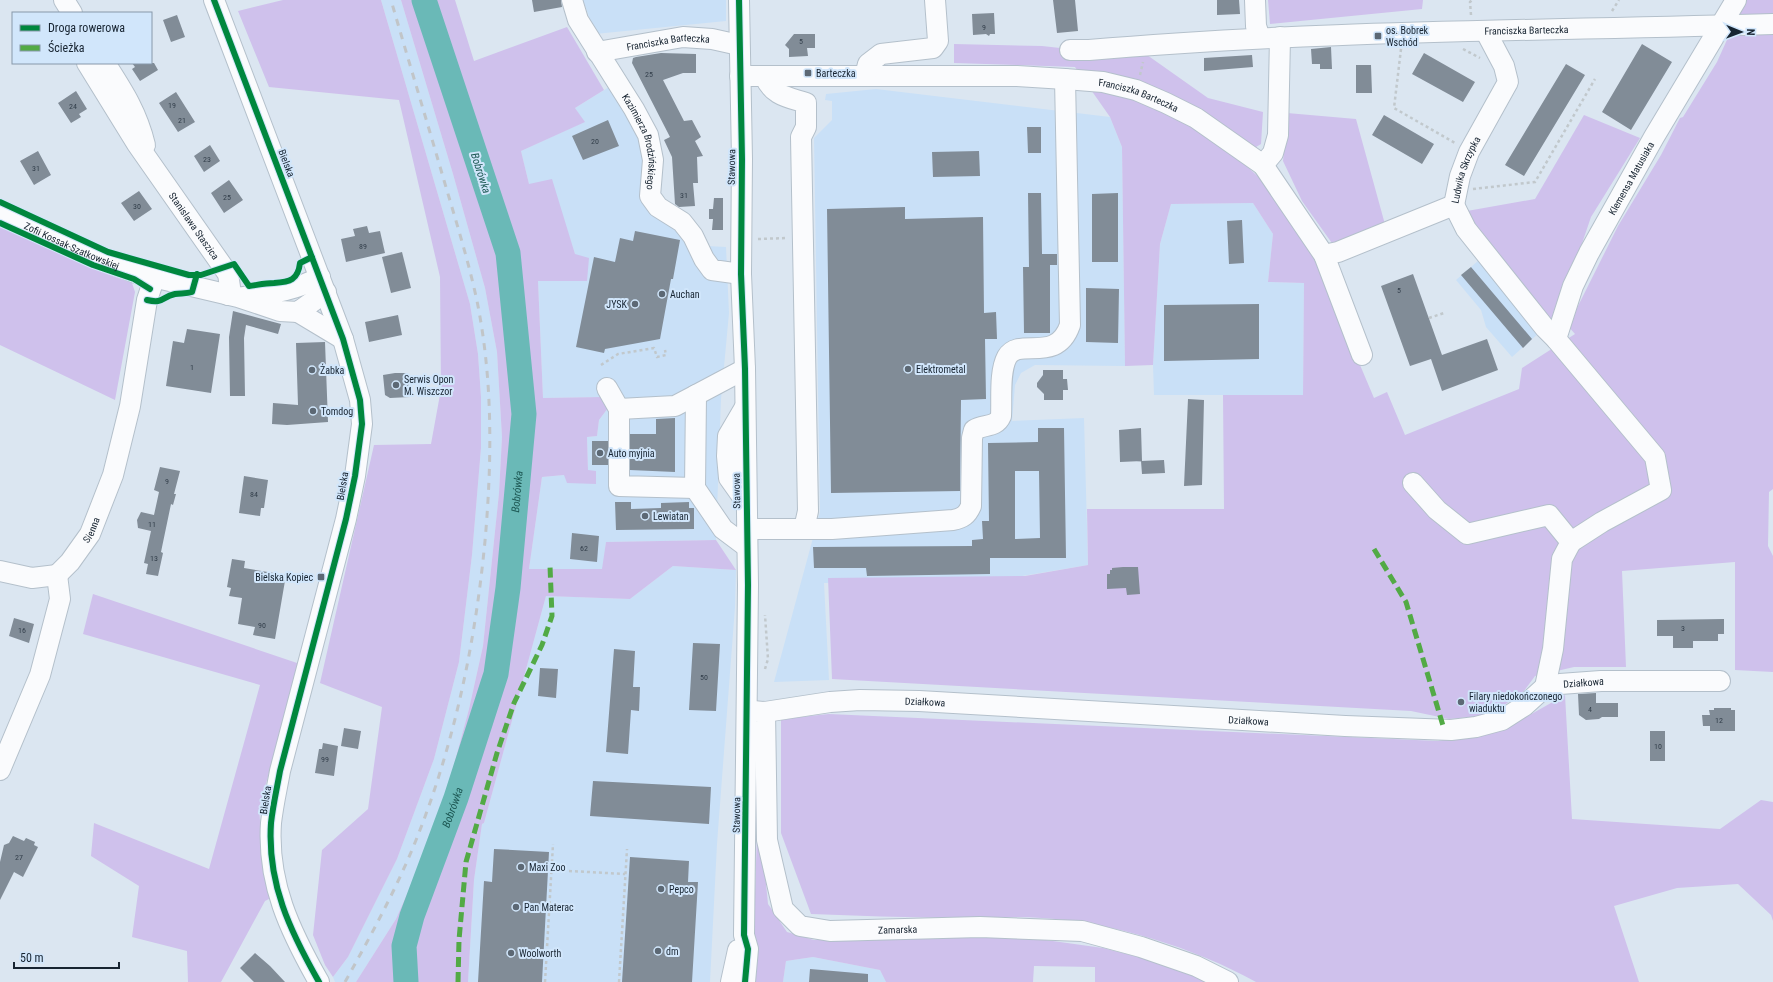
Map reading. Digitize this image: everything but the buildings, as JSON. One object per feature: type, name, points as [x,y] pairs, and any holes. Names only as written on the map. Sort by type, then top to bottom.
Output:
[{"type":"street","points":[[49,0],[55,12]]},
{"type":"street","points":[[64,0],[71,12]]},
{"type":"street","name":"Bielska","points":[[214,0],[343,339],[360,400],[362,424],[344,527],[280,771],[273,805],[271,824],[275,884],[290,927],[319,982]]},
{"type":"street","name":"Kazimierza Brodzińskiego","points":[[572,0],[578,20],[634,109],[648,135],[653,160],[650,196],[658,207],[682,222],[693,236],[704,259],[712,270],[741,274]]},
{"type":"street","name":"Stawowa","points":[[739,0],[741,274],[745,406],[748,652],[756,712],[744,935],[748,949],[746,982]]},
{"type":"street","points":[[865,76],[868,64],[881,54],[933,48],[938,41],[935,0]]},
{"type":"street","points":[[1255,0],[1256,26],[1270,38],[1278,135],[1273,153],[1263,165],[1324,254],[1362,355]]},
{"type":"street","name":"Klemensa Matusiaka","points":[[1556,339],[1573,286],[1589,253],[1654,137],[1736,0]]},
{"type":"street","name":"Franciszka Barteczka","points":[[1070,50],[1145,52],[1270,38],[1404,32],[1486,32],[1773,24]]},
{"type":"street","name":"Ludwika Skrzypka","points":[[1324,254],[1345,250],[1455,198],[1469,152],[1508,82],[1504,66],[1486,32]]},
{"type":"street","name":"Franciszka Barteczka","points":[[597,52],[683,37],[712,39],[739,45]]},
{"type":"street","name":"Stanisława Staszica","points":[[88,64],[137,144],[228,274],[233,296]]},
{"type":"street","name":"Stanisława Staszica","points":[[106,64],[130,101],[141,126],[149,161]]},
{"type":"street","name":"Franciszka Barteczka","points":[[740,76],[1017,76],[1103,82],[1136,90],[1196,118],[1263,165]]},
{"type":"street","points":[[765,77],[769,86],[777,93],[806,103],[806,126],[801,137],[808,511],[804,529]]},
{"type":"street","points":[[696,395],[695,488],[723,529],[747,538],[804,529],[832,529],[953,520],[962,518],[968,513],[971,506],[972,438],[974,430],[980,426],[993,425],[999,422],[1001,416],[1003,371],[1008,357],[1015,350],[1052,346],[1061,342],[1067,334],[1070,325],[1065,79]]},
{"type":"street","points":[[1455,198],[1466,230],[1545,328],[1556,339],[1655,457],[1661,490],[1602,522],[1572,542],[1562,559],[1553,649],[1546,687]]},
{"type":"street","name":"Zofii Kossak-Szatkowskiej","points":[[0,213],[79,250],[136,272],[233,296],[280,311],[298,312]]},
{"type":"street","name":"Sienna","points":[[57,575],[70,562],[90,534],[113,475],[130,406],[147,300],[155,276]]},
{"type":"street","points":[[233,296],[281,292],[302,286],[323,285]]},
{"type":"street","points":[[323,285],[298,312],[343,339]]},
{"type":"street","points":[[619,409],[675,406],[744,368]]},
{"type":"street","points":[[606,388],[619,409],[619,486],[695,488]]},
{"type":"street","points":[[1413,483],[1437,510],[1467,534],[1549,515],[1572,542]]},
{"type":"street","points":[[0,571],[32,578],[57,575],[60,599],[40,675],[0,770]]},
{"type":"street","name":"Działkowa","points":[[756,712],[830,702],[860,700],[919,701],[1344,726],[1451,730],[1476,727],[1502,720],[1524,706],[1546,687],[1560,684],[1601,681],[1720,681]]},
{"type":"street","name":"Zamarska","points":[[756,712],[768,840],[783,909],[800,926],[830,931],[980,927],[1082,931],[1141,947],[1196,966],[1228,982]]},
{"type":"street","name":"Stawowa","points":[[731,982],[738,947],[744,935]]},
{"type":"path","points":[[1404,32],[1394,108],[1469,152]]},
{"type":"path","points":[[1450,32],[1450,41],[1495,66],[1504,66]]},
{"type":"path","points":[[1138,81],[1145,52]]},
{"type":"path","points":[[1455,198],[1535,182],[1595,79]]},
{"type":"path","points":[[752,239],[803,238]]},
{"type":"path","points":[[1429,318],[1444,313]]},
{"type":"path","points":[[601,364],[618,354],[654,348],[656,357],[666,355],[665,350]]},
{"type":"path","points":[[545,982],[553,844]]},
{"type":"path","points":[[619,982],[627,849]]},
{"type":"path","points":[[551,870],[625,874]]},
{"type":"shaded area","points":[[283,0],[381,0],[470,304],[478,354],[481,397],[481,448],[472,555],[459,662],[434,759],[397,859],[348,957],[333,977],[325,965],[313,935],[322,850],[368,809],[382,707],[320,683],[374,445],[431,444],[441,389],[440,277],[399,100],[269,87],[238,11]]},
{"type":"shaded area","points":[[381,0],[401,0],[485,288],[497,352],[502,437],[499,493],[483,646],[469,709],[449,783],[428,847],[396,919],[356,982],[335,982],[333,977],[348,957],[397,859],[434,759],[459,662],[472,555],[481,448],[481,397],[478,354],[470,304]]},
{"type":"shaded area","points":[[401,0],[455,0],[474,61],[567,27],[604,90],[575,108],[585,122],[521,151],[529,184],[552,179],[575,254],[589,258],[587,281],[538,281],[543,398],[602,397],[608,408],[599,420],[597,436],[587,437],[588,470],[596,471],[596,484],[567,483],[564,475],[542,477],[529,569],[602,569],[606,542],[716,540],[736,570],[673,566],[630,599],[546,596],[484,823],[482,824],[474,880],[468,982],[356,982],[396,919],[428,847],[449,783],[469,709],[483,646],[499,493],[502,437],[497,352],[485,288]]},
{"type":"shaded area","points":[[583,0],[726,0],[726,21],[595,34]]},
{"type":"shaded area","points":[[1268,0],[1423,0],[1422,9],[1270,24]]},
{"type":"shaded area","points":[[1744,0],[1773,0],[1773,16],[1732,20]]},
{"type":"shaded area","points":[[1773,32],[1773,489],[1769,492],[1768,546],[1773,556],[1773,672],[1735,670],[1735,562],[1622,571],[1626,667],[1574,667],[1535,676],[1524,691],[1490,715],[1449,719],[1411,711],[832,679],[828,578],[1025,576],[1088,565],[1087,509],[1224,509],[1223,395],[1303,395],[1304,283],[1268,282],[1273,234],[1253,203],[1171,204],[1160,244],[1153,365],[1125,366],[1122,147],[1110,117],[1075,67],[954,63],[954,44],[1042,46],[1133,56],[1140,50],[1208,98],[1263,112],[1261,144],[1238,158],[1266,184],[1313,254],[1374,398],[1387,392],[1405,435],[1519,389],[1522,368],[1575,334],[1568,326],[1618,226],[1661,155],[1680,118],[1683,117],[1717,62],[1730,33]]},
{"type":"shaded area","points":[[622,79],[658,196],[707,246],[726,247],[729,313],[721,399],[716,540],[606,542],[603,569],[529,569],[542,477],[564,475],[588,470],[587,437],[597,436],[599,420],[608,408],[602,397],[543,398],[538,281],[586,281],[565,224],[529,184],[521,151],[584,122],[575,108]]},
{"type":"shaded area","points":[[876,89],[1110,117],[1122,147],[1125,366],[1035,365],[1021,373],[1015,385],[1012,421],[1084,418],[1088,565],[991,581],[824,583],[829,680],[774,682],[820,512],[814,138],[832,120],[832,101],[825,100],[826,94]]},
{"type":"shaded area","points":[[1287,113],[1356,119],[1386,228],[1334,246],[1302,201],[1283,161]]},
{"type":"shaded area","points":[[1584,115],[1640,138],[1591,217],[1559,311],[1555,316],[1547,320],[1478,235],[1467,211],[1535,199]]},
{"type":"shaded area","points":[[1253,203],[1273,234],[1268,282],[1304,283],[1303,395],[1154,395],[1153,365],[1160,244],[1171,204]]},
{"type":"shaded area","points":[[0,226],[88,267],[132,283],[135,292],[115,400],[0,345]]},
{"type":"shaded area","points":[[1479,260],[1540,332],[1512,357],[1486,327],[1481,310],[1456,280]]},
{"type":"shaded area","points":[[673,566],[736,570],[735,607],[717,844],[710,982],[468,982],[474,880],[482,824],[484,823],[546,596],[630,599]]},
{"type":"shaded area","points":[[93,594],[300,664],[259,808],[264,871],[271,898],[265,901],[221,982],[188,982],[187,951],[132,937],[139,886],[91,856],[94,823],[209,869],[260,685],[83,634]]},
{"type":"shaded area","points":[[1565,695],[1572,819],[1720,829],[1761,800],[1773,802],[1773,921],[1771,915],[1738,884],[1677,888],[1614,906],[1639,982],[1256,982],[1207,958],[1180,948],[1124,931],[1096,925],[1031,917],[951,918],[811,914],[781,833],[781,719],[829,714],[1438,741],[1505,729]]},
{"type":"shaded area","points":[[758,804],[768,904],[787,932],[814,940],[1024,937],[1103,948],[1181,968],[1212,982],[1095,982],[1095,967],[1034,966],[1033,982],[886,982],[880,970],[813,957],[786,961],[783,982],[752,982]]},
{"type":"shaded area","points":[[813,957],[880,970],[886,982],[783,982],[786,961]]},
{"type":"waterway","name":"Bobrówka","points":[[406,982],[404,946],[412,916],[456,798],[496,674],[508,588],[524,414],[508,253],[424,0]]},
{"type":"railway","points":[[345,982],[372,933],[405,867],[439,775],[460,698],[475,620],[485,541],[489,481],[490,421],[486,361],[477,301],[470,270],[391,0]]},
{"type":"marked path","points":[[1374,549],[1406,602],[1444,729]]},
{"type":"marked path","points":[[458,982],[459,940],[466,862],[497,753],[514,703],[542,645],[552,616],[550,566]]},
{"type":"cycle path","points":[[214,0],[343,339],[360,400],[362,424],[355,476],[346,519],[280,771],[271,823],[273,866],[283,906],[290,925],[319,982]]},
{"type":"cycle path","points":[[739,0],[742,159],[741,274],[745,369],[748,585],[744,935],[748,949],[745,982]]},
{"type":"cycle path","points":[[0,202],[108,252],[189,275],[201,275],[234,264],[249,286],[289,281],[295,277],[300,263],[312,257]]},
{"type":"cycle path","points":[[0,223],[93,265],[134,279],[150,289]]},
{"type":"cycle path","points":[[147,300],[160,301],[170,295],[192,292],[197,274]]},
{"type":"place","name":"os. Bobrek Wschód","points":[[1378,36]]},
{"type":"place","name":"Barteczka","points":[[808,73]]},
{"type":"place","name":"Auchan","points":[[662,294]]},
{"type":"place","name":"JYSK","points":[[635,304]]},
{"type":"place","name":"Elektrometal","points":[[908,369]]},
{"type":"place","name":"Żabka","points":[[312,370]]},
{"type":"place","name":"Serwis Opon M. Wiszczor","points":[[396,385]]},
{"type":"place","name":"Tomdog","points":[[313,411]]},
{"type":"place","name":"Auto myjnia","points":[[600,453]]},
{"type":"place","name":"Lewiatan","points":[[645,516]]},
{"type":"place","name":"Bielska Kopiec","points":[[321,577]]},
{"type":"place","name":"Filary niedokończonego wiaduktu","points":[[1461,702]]},
{"type":"place","name":"Maxi Zoo","points":[[521,867]]},
{"type":"place","name":"Pepco","points":[[661,889]]},
{"type":"place","name":"Pan Materac","points":[[516,907]]},
{"type":"place","name":"dm","points":[[658,951]]},
{"type":"place","name":"Woolworth","points":[[511,953]]}]
